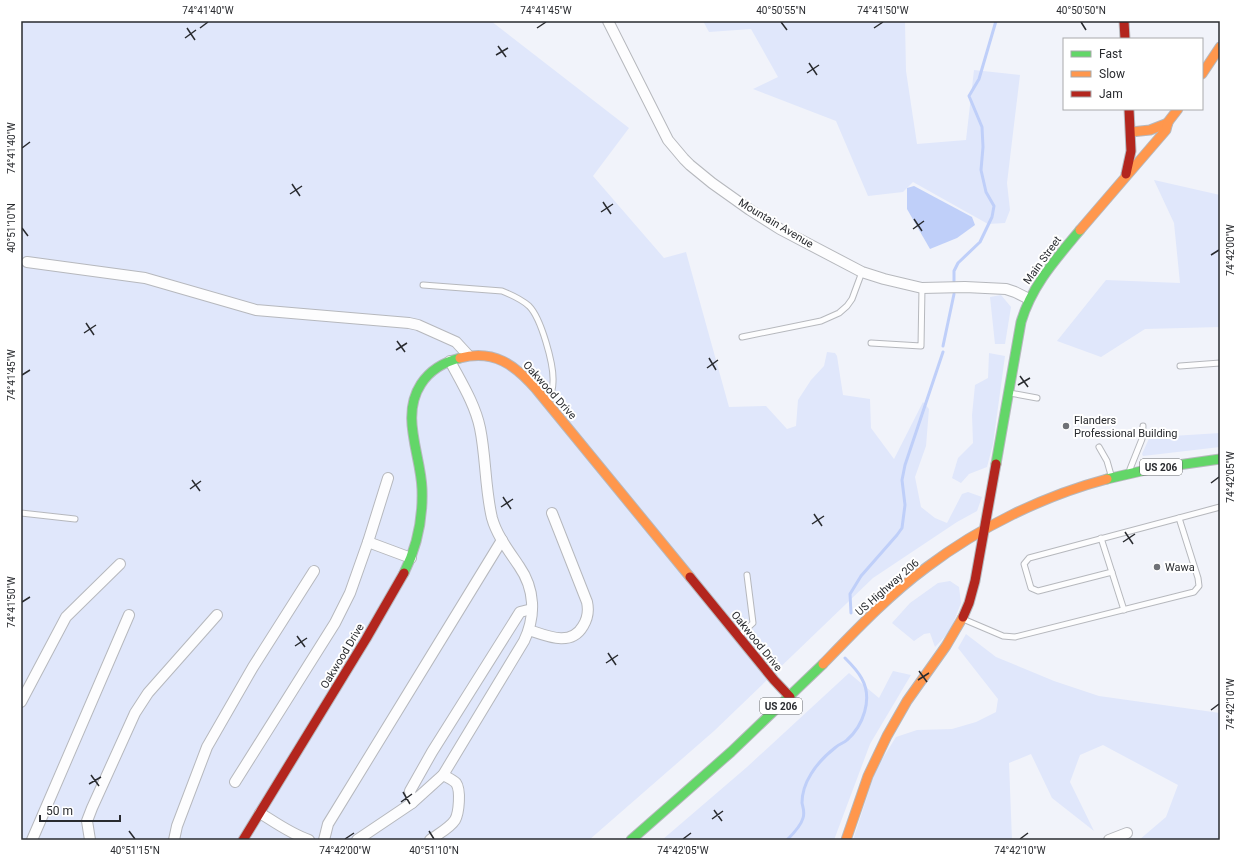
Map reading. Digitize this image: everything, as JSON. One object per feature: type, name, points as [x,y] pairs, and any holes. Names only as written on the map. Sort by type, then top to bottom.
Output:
[{"type":"main road","points":[[1124,21],[1125,38]]},
{"type":"main road","points":[[1203,72],[1220,47]]},
{"type":"main road","points":[[1122,181],[1130,158],[1130,110]]},
{"type":"main road","name":"Main Street","points":[[846,840],[868,776],[887,736],[907,701],[942,653],[962,618],[973,590],[1019,330],[1029,299],[1041,278],[1054,261],[1166,130],[1168,122],[1177,110]]},
{"type":"main road","points":[[1131,132],[1148,132],[1155,130],[1168,122]]},
{"type":"main road","name":"Oakwood Drive","points":[[243,840],[368,635],[397,586],[411,558],[418,534],[422,500],[420,473],[412,432],[412,407],[415,397],[424,380],[450,361],[468,355],[490,356],[507,362],[524,376],[548,403],[738,637],[790,697]]},
{"type":"main road","name":"US Highway 206","points":[[631,840],[754,731],[790,697],[874,611],[904,585],[942,556],[984,530],[1039,503],[1080,488],[1129,473],[1220,459]]},
{"type":"street","name":"Mountain Avenue","points":[[608,21],[668,140],[684,159],[750,210],[780,229],[862,272],[922,288],[996,287],[1015,292],[1029,299]]},
{"type":"street","points":[[27,262],[145,278],[256,310],[410,323],[418,325],[456,342],[468,355]]},
{"type":"street","points":[[357,840],[412,803],[443,774],[520,647],[532,621],[531,594],[526,580],[502,540],[492,518],[480,427],[475,410],[450,361]]},
{"type":"street","points":[[235,782],[335,623],[350,593],[388,478]]},
{"type":"street","points":[[529,630],[552,638],[570,638],[582,628],[589,610],[552,513]]},
{"type":"street","points":[[324,840],[328,824],[502,540]]},
{"type":"street","points":[[368,542],[411,558]]},
{"type":"street","points":[[21,702],[66,617],[120,564]]},
{"type":"street","points":[[174,840],[177,826],[206,747],[253,667],[314,571]]},
{"type":"street","points":[[412,803],[410,791],[432,752],[520,612],[532,609]]},
{"type":"street","points":[[32,840],[129,615]]},
{"type":"street","points":[[90,840],[87,821],[135,713],[148,693],[217,615]]},
{"type":"street","points":[[430,840],[452,823],[456,819],[458,813],[459,798],[457,785],[443,774]]},
{"type":"street","points":[[260,812],[284,828],[309,840]]},
{"type":"street","points":[[1109,840],[1127,833]]},
{"type":"lane","points":[[742,336],[821,321],[839,313],[852,299],[862,272]]},
{"type":"lane","points":[[423,285],[502,292],[513,295],[530,307],[543,331],[554,381],[552,393],[548,403]]},
{"type":"lane","points":[[871,343],[921,346],[922,288]]},
{"type":"lane","points":[[1180,366],[1220,363]]},
{"type":"lane","points":[[1009,392],[1037,398]]},
{"type":"lane","points":[[1129,473],[1142,438],[1143,426]]},
{"type":"lane","points":[[1099,447],[1107,461],[1112,478]]},
{"type":"lane","points":[[1112,572],[1038,591],[1031,588],[1024,564],[1030,558],[1101,538],[1220,508]]},
{"type":"lane","points":[[21,513],[74,519]]},
{"type":"lane","points":[[962,618],[1003,636],[1015,637],[1197,590],[1199,586],[1198,578],[1179,518]]},
{"type":"lane","points":[[1101,538],[1124,610]]},
{"type":"lane","points":[[738,637],[753,624],[747,575]]},
{"type":"shaded area","points":[[21,21],[491,21],[629,128],[593,176],[664,258],[686,252],[729,407],[766,406],[787,429],[796,426],[798,400],[811,380],[824,366],[827,352],[835,353],[837,356],[843,395],[870,399],[871,428],[894,459],[923,402],[929,409],[926,446],[915,477],[921,507],[935,518],[947,523],[962,494],[968,492],[982,497],[977,511],[957,522],[873,578],[714,731],[589,840],[21,840]]},
{"type":"shaded area","points":[[703,21],[905,21],[906,71],[917,144],[966,140],[974,70],[1020,75],[1007,183],[1010,210],[1005,223],[988,224],[913,182],[903,192],[868,196],[836,121],[753,89],[778,77],[751,29],[709,32]]},
{"type":"shaded area","points":[[1154,180],[1220,195],[1220,327],[1145,329],[1101,357],[1057,341],[1106,280],[1180,283],[1174,223]]},
{"type":"shaded area","points":[[1001,295],[1011,307],[1005,344],[995,344],[990,297]]},
{"type":"shaded area","points":[[989,353],[1005,356],[993,444],[987,467],[969,474],[961,483],[952,478],[958,458],[973,443],[972,415],[975,385],[988,378]]},
{"type":"shaded area","points":[[1152,432],[1154,432],[1156,437],[1220,433],[1220,447],[1143,456],[1142,454]]},
{"type":"shaded area","points":[[950,581],[959,587],[961,603],[950,631],[935,647],[930,633],[924,634],[914,641],[892,623],[910,603],[938,583]]},
{"type":"shaded area","points":[[966,634],[996,657],[1054,681],[1099,696],[1220,713],[1220,840],[1139,840],[1166,817],[1178,785],[1103,745],[1080,755],[1070,782],[1094,831],[1052,798],[1031,754],[1009,763],[1012,840],[853,840],[876,769],[896,737],[917,730],[952,729],[976,722],[996,712],[998,699],[958,648]]},
{"type":"shaded area","points":[[893,671],[911,675],[870,744],[834,840],[662,840],[747,767],[849,673],[879,698]]},
{"type":"water","points":[[914,186],[972,217],[975,225],[957,238],[930,249],[907,209],[907,188]]},
{"type":"waterway","points":[[954,281],[954,271],[958,263],[980,242],[992,217],[994,206],[986,192],[981,170],[983,147],[982,127],[969,96],[979,79],[996,21]]},
{"type":"waterway","points":[[943,346],[954,294]]},
{"type":"waterway","points":[[851,613],[850,594],[861,576],[902,528],[905,505],[902,480],[905,465],[943,352]]},
{"type":"waterway","points":[[787,840],[802,821],[804,814],[802,803],[803,795],[811,774],[826,756],[853,734],[865,712],[867,695],[865,687],[858,673],[845,658]]},
{"type":"traffic: fast","points":[[996,464],[1021,322],[1031,296],[1038,284],[1062,251],[1080,230]]},
{"type":"traffic: fast","points":[[404,573],[416,543],[422,500],[421,476],[413,436],[412,422],[412,409],[415,396],[421,384],[433,371],[443,364],[460,358]]},
{"type":"traffic: fast","points":[[1107,479],[1150,469],[1220,459]]},
{"type":"traffic: fast","points":[[631,840],[731,752],[823,664]]},
{"type":"traffic: slow","points":[[1203,72],[1220,47]]},
{"type":"traffic: slow","points":[[1080,230],[1166,130],[1168,122],[1177,110]]},
{"type":"traffic: slow","points":[[1131,132],[1150,130],[1168,123]]},
{"type":"traffic: slow","points":[[460,358],[483,356],[503,361],[512,366],[528,380],[690,577]]},
{"type":"traffic: slow","points":[[823,664],[886,601],[947,552],[1013,514],[1059,494],[1107,479]]},
{"type":"traffic: slow","points":[[846,840],[868,776],[887,736],[907,701],[946,646],[963,617]]},
{"type":"traffic: jam","points":[[1124,21],[1125,38]]},
{"type":"traffic: jam","points":[[1126,174],[1131,151],[1129,110]]},
{"type":"traffic: jam","points":[[963,617],[969,603],[975,581],[996,464]]},
{"type":"traffic: jam","points":[[243,840],[366,639],[404,573]]},
{"type":"traffic: jam","points":[[690,577],[774,680],[790,697]]},
{"type":"place","name":"Flanders Professional Building","points":[[1066,426]]},
{"type":"place","name":"Wawa","points":[[1157,567]]}]
